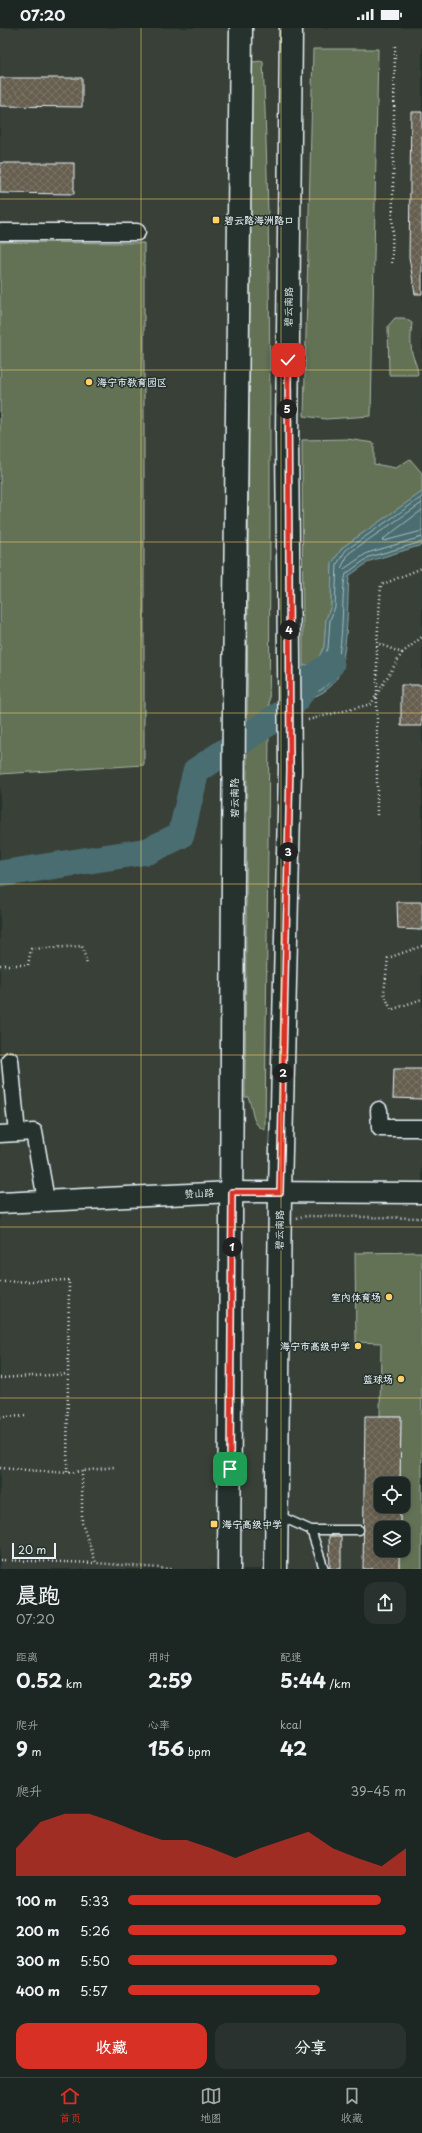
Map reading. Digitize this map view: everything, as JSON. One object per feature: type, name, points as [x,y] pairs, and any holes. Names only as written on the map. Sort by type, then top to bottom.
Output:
[{"type":"main road","name":"碧云南路","points":[[229,1569],[234,701],[241,28]]},
{"type":"main road","name":"碧云南路","points":[[276,1569],[280,1192],[290,769],[287,439],[291,28]]},
{"type":"street","points":[[0,232],[137,232]]},
{"type":"street","points":[[10,1060],[16,1133]]},
{"type":"street","points":[[379,1110],[380,1128],[422,1128]]},
{"type":"street","points":[[0,1134],[34,1132],[46,1200]]},
{"type":"street","name":"赞山路","points":[[0,1202],[232,1192],[422,1193]]},
{"type":"lane","points":[[277,1512],[284,1518],[311,1530],[359,1530]]},
{"type":"lane","points":[[311,1530],[324,1569]]},
{"type":"path","points":[[392,263],[395,45]]},
{"type":"path","points":[[376,815],[377,643],[381,585],[422,568]]},
{"type":"path","points":[[303,721],[371,704],[402,654],[422,637]]},
{"type":"path","points":[[377,643],[402,654]]},
{"type":"path","points":[[0,965],[28,965],[31,949],[82,946],[87,964]]},
{"type":"path","points":[[422,946],[388,958],[384,993],[391,1010],[422,999]]},
{"type":"path","points":[[295,1219],[306,1216],[422,1218]]},
{"type":"path","points":[[0,1282],[69,1280],[67,1473]]},
{"type":"path","points":[[0,1378],[68,1374]]},
{"type":"path","points":[[0,1417],[26,1416]]},
{"type":"path","points":[[0,1468],[67,1473],[114,1467]]},
{"type":"path","points":[[82,1471],[82,1523],[96,1563]]},
{"type":"path","points":[[0,1560],[96,1563],[172,1569]]},
{"type":"shaded area","points":[[0,28],[422,28],[422,1569],[0,1569]]},
{"type":"green space","points":[[313,49],[378,49],[371,416],[326,419],[304,416]]},
{"type":"green space","points":[[263,61],[268,230],[270,399],[270,666],[265,1130],[257,1124],[253,1116],[248,1097],[245,1097],[251,62]]},
{"type":"green space","points":[[0,242],[144,243],[144,765],[0,774]]},
{"type":"green space","points":[[395,318],[404,318],[412,323],[411,349],[418,375],[389,375],[388,326]]},
{"type":"green space","points":[[347,439],[374,443],[374,464],[396,468],[410,459],[422,473],[422,492],[343,547],[332,563],[331,606],[326,619],[324,647],[316,663],[303,666],[302,440]]},
{"type":"green space","points":[[422,1252],[422,1569],[399,1569],[399,1557],[410,1557],[410,1521],[400,1521],[400,1513],[410,1513],[410,1477],[400,1477],[401,1416],[380,1416],[381,1343],[356,1342],[355,1253]]},
{"type":"water","points":[[422,492],[422,545],[370,561],[349,576],[345,649],[338,676],[333,684],[326,690],[316,696],[304,699],[303,666],[316,663],[324,647],[326,619],[331,606],[332,563],[343,547]]},
{"type":"building","points":[[0,78],[82,78],[82,107],[0,106]]},
{"type":"building","points":[[411,112],[422,112],[422,294],[415,294],[409,257]]},
{"type":"building","points":[[0,163],[74,163],[74,194],[0,193]]},
{"type":"building","points":[[401,685],[422,685],[422,726],[401,726]]},
{"type":"building","points":[[397,902],[422,902],[422,930],[398,929]]},
{"type":"building","points":[[394,1069],[422,1069],[422,1099],[393,1098]]},
{"type":"building","points":[[365,1416],[401,1416],[400,1477],[374,1477],[374,1513],[400,1513],[400,1521],[374,1521],[374,1557],[399,1557],[399,1569],[363,1569]]},
{"type":"building","points":[[329,1536],[341,1536],[341,1569],[330,1569]]},
{"type":"waterway","points":[[0,874],[148,851],[181,835],[196,771],[289,709],[309,681],[331,664]]},
{"type":"place","name":"碧云路海洲路口","points":[[216,220]]},
{"type":"place","name":"海宁市教育园区","points":[[89,382]]},
{"type":"place","name":"室内体育场","points":[[389,1297]]},
{"type":"place","name":"海宁市高级中学","points":[[358,1346]]},
{"type":"place","name":"篮球场","points":[[401,1379]]},
{"type":"place","name":"海宁高级中学","points":[[214,1524]]},
{"type":"route","points":[[230,1469],[232,1192],[280,1192],[290,769],[287,439],[288,360]]}]
